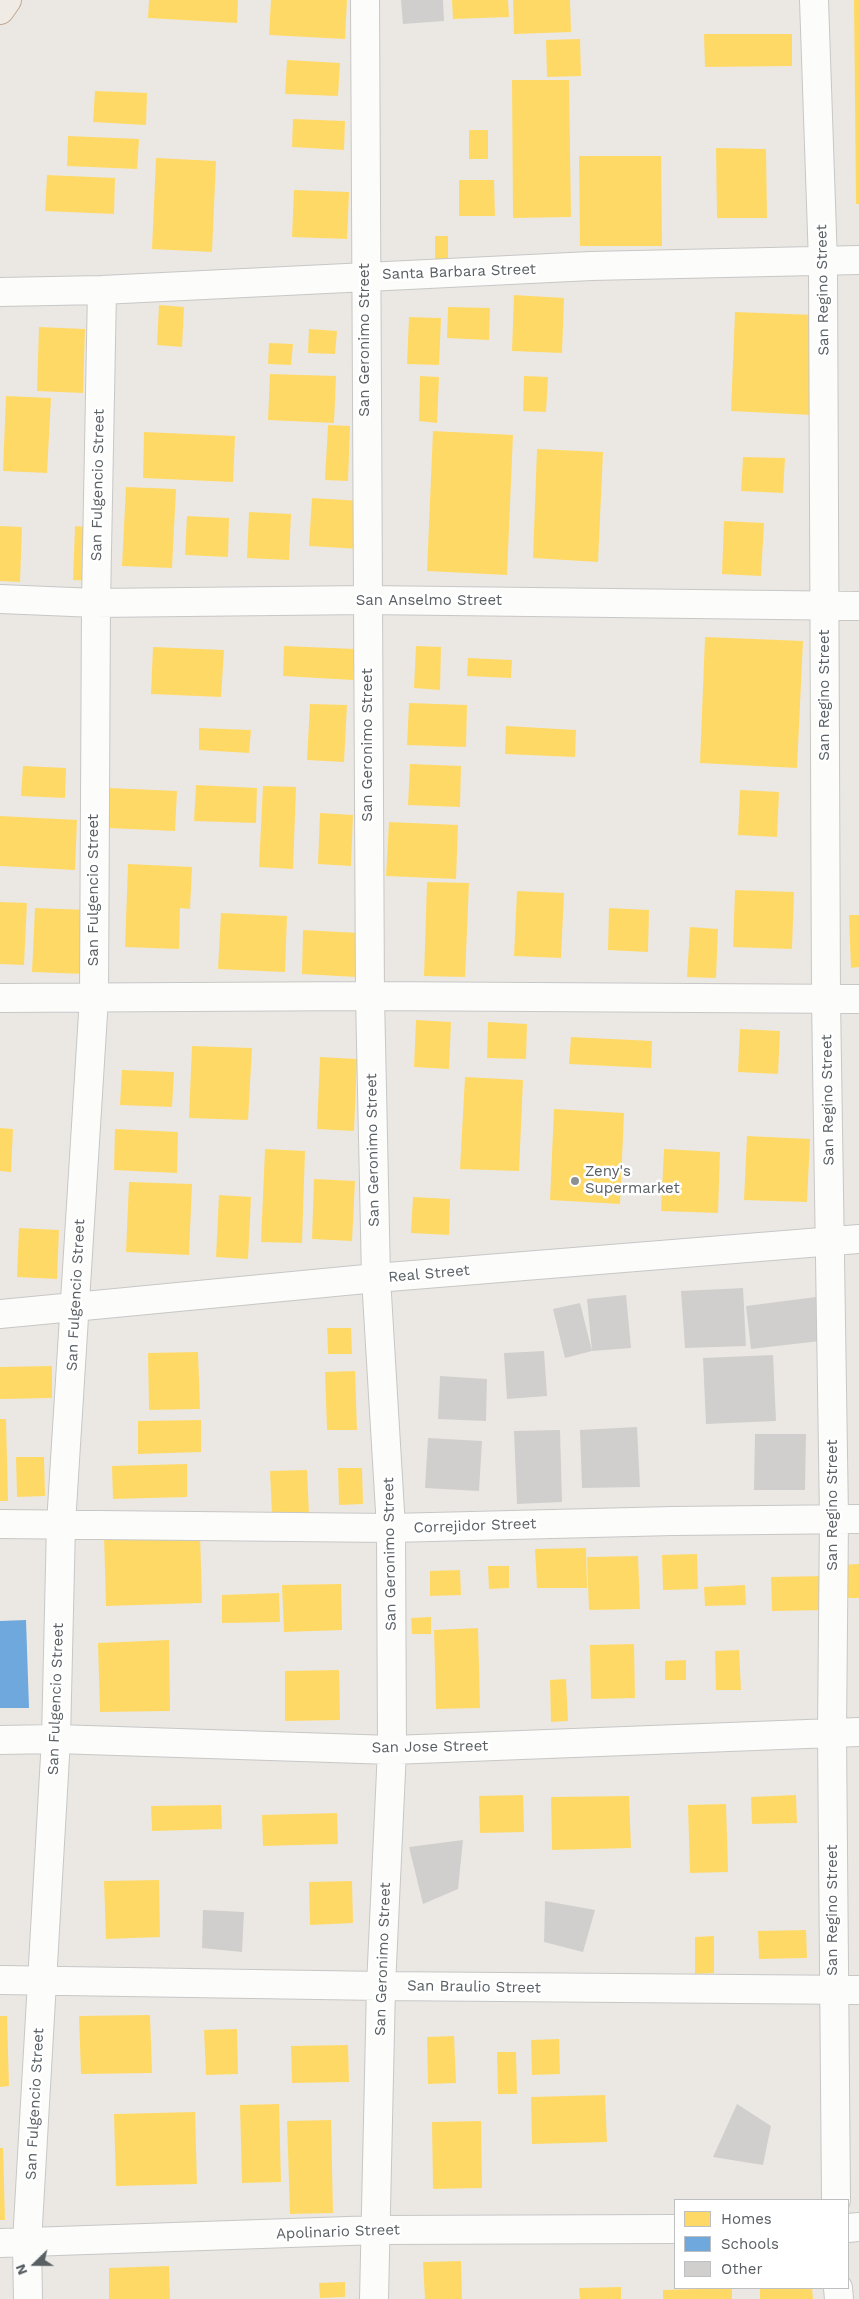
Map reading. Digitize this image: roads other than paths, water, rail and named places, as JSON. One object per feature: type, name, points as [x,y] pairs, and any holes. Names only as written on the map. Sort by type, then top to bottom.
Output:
[{"type":"highway","points":[[0,10],[7,0]]},
{"type":"street","name":"San Geronimo Street","points":[[365,0],[364,276],[370,996],[376,1278],[391,1528],[392,1750],[381,1986],[374,2299]]},
{"type":"street","name":"San Regino Street","points":[[814,0],[823,262],[826,998],[831,1240],[846,1518],[832,1733],[846,1990],[836,2199]]},
{"type":"street","name":"Santa Barbara Street","points":[[0,292],[102,290],[591,266],[859,260]]},
{"type":"street","name":"San Fulgencio Street","points":[[28,2299],[27,2242],[56,1739],[62,1524],[94,998],[96,603],[102,290]]},
{"type":"street","name":"San Anselmo Street","points":[[0,598],[96,603],[366,600],[825,604],[859,606]]},
{"type":"street","points":[[0,998],[370,996],[859,999]]},
{"type":"street","name":"Real Street","points":[[0,1314],[376,1278],[859,1239]]},
{"type":"street","name":"Correjidor Street","points":[[0,1524],[391,1528],[846,1518]]},
{"type":"street","name":"San Jose Street","points":[[0,1740],[56,1739],[392,1750],[859,1732]]},
{"type":"street","name":"San Braulio Street","points":[[0,1980],[846,1990]]},
{"type":"street","name":"Apolinario Street","points":[[0,2242],[377,2230],[674,2228]]},
{"type":"place","name":"Zeny's Supermarket","points":[[575,1181]]}]
